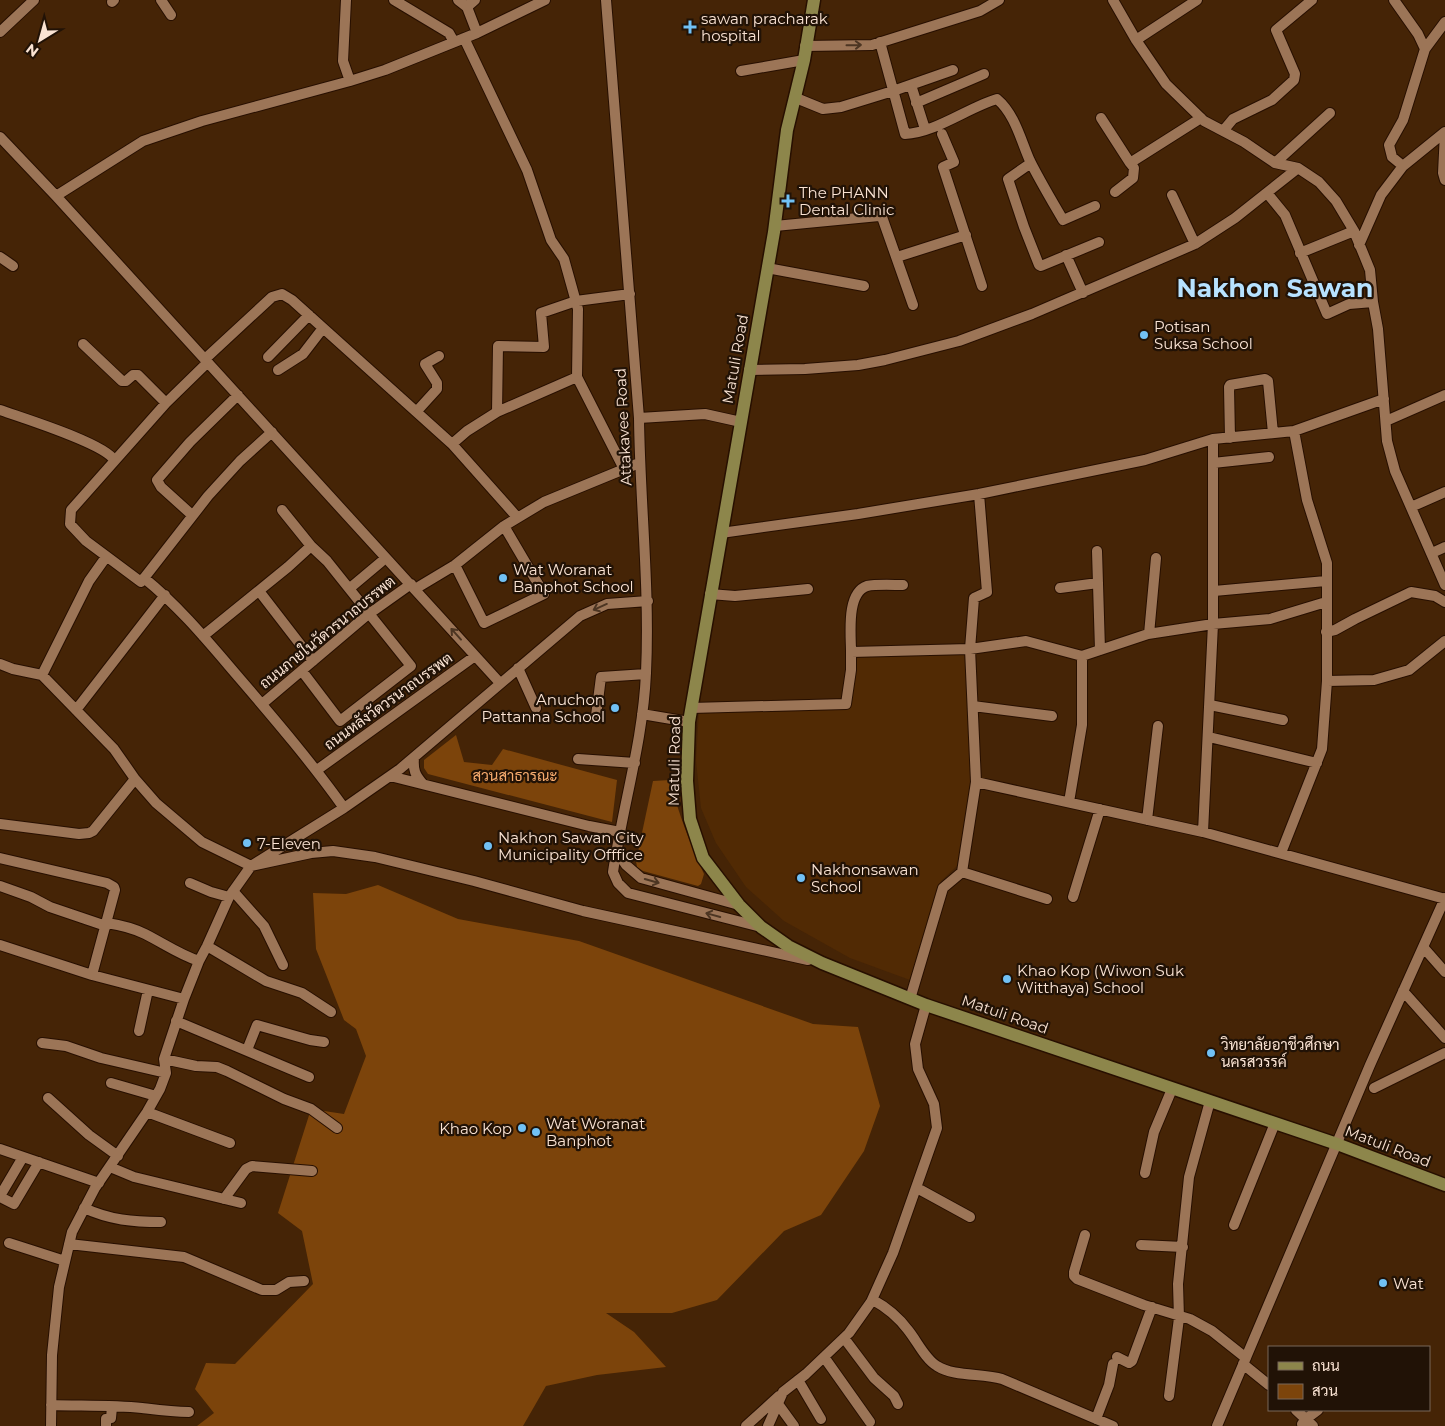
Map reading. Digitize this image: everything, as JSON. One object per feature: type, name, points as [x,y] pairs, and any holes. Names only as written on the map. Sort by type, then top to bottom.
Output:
[{"type":"main road","name":"Matuli Road","points":[[814,0],[804,60],[787,130],[775,226],[689,722],[687,781],[690,819],[703,858],[738,905],[761,927],[788,946],[822,963],[926,1005],[1337,1144],[1445,1185]]},
{"type":"street","points":[[0,32],[34,0]]},
{"type":"street","points":[[161,0],[171,16]]},
{"type":"street","points":[[346,0],[343,61],[350,81]]},
{"type":"street","points":[[394,0],[459,40],[528,170],[551,240],[564,259],[576,301],[578,310],[577,378],[624,469]]},
{"type":"street","points":[[458,0],[471,3],[477,33]]},
{"type":"street","points":[[56,196],[143,141],[202,121],[385,70],[477,33],[545,0]]},
{"type":"street","name":"Attakavee Road","points":[[606,0],[639,418],[648,600],[646,674],[642,714],[635,763],[613,872],[622,889],[628,893],[761,927]]},
{"type":"street","points":[[805,46],[872,45],[980,11],[999,0]]},
{"type":"street","points":[[1113,0],[1136,40],[1166,84],[1201,118],[1276,163],[1298,168],[1319,182],[1336,201],[1354,231],[1370,270],[1378,329],[1388,441],[1395,471],[1445,585]]},
{"type":"street","points":[[1136,40],[1197,0]]},
{"type":"street","points":[[1224,131],[1233,119],[1272,100],[1294,80],[1295,74],[1276,30],[1312,0]]},
{"type":"street","points":[[1394,0],[1418,34],[1425,49]]},
{"type":"street","points":[[1403,166],[1392,157],[1389,145],[1403,120],[1425,49],[1445,22]]},
{"type":"street","points":[[880,42],[905,134],[925,129],[997,99],[1007,109],[1031,163],[1063,220],[1095,206]]},
{"type":"street","points":[[741,71],[804,60]]},
{"type":"street","points":[[796,98],[823,109],[841,107],[893,92],[953,70]]},
{"type":"street","points":[[916,103],[984,74]]},
{"type":"street","points":[[911,85],[925,129]]},
{"type":"street","points":[[1276,163],[1330,112]]},
{"type":"street","points":[[1101,118],[1134,168],[1133,178],[1115,192]]},
{"type":"street","points":[[1130,163],[1201,118]]},
{"type":"street","points":[[1359,245],[1381,196],[1403,166],[1445,132]]},
{"type":"street","points":[[1445,132],[1443,173],[1445,180]]},
{"type":"street","points":[[942,134],[954,162],[942,168],[982,286]]},
{"type":"street","points":[[0,137],[500,683]]},
{"type":"street","points":[[1031,163],[1008,179],[1039,265],[1041,266],[1099,242]]},
{"type":"street","points":[[749,370],[805,369],[885,360],[959,341],[1032,314],[1195,244],[1235,218],[1298,168]]},
{"type":"street","points":[[1267,193],[1284,215],[1327,314],[1350,304],[1373,302]]},
{"type":"street","points":[[1172,195],[1195,244]]},
{"type":"street","points":[[775,226],[879,216],[884,219],[913,305]]},
{"type":"street","points":[[1300,253],[1354,231]]},
{"type":"street","points":[[897,257],[966,235]]},
{"type":"street","points":[[1066,255],[1083,293]]},
{"type":"street","points":[[0,257],[13,266]]},
{"type":"street","points":[[767,268],[864,286]]},
{"type":"street","points":[[272,432],[240,460],[192,515],[141,582],[86,541],[70,524],[71,510],[166,403],[206,360],[272,297],[282,294],[292,300],[452,444],[517,517]]},
{"type":"street","points":[[497,412],[498,346],[544,347],[541,313],[576,301],[630,294]]},
{"type":"street","points":[[268,357],[309,315]]},
{"type":"street","points":[[278,370],[303,354],[323,328]]},
{"type":"street","points":[[83,344],[122,381],[138,375],[166,403]]},
{"type":"street","points":[[416,411],[437,389],[437,383],[425,364],[439,356]]},
{"type":"street","points":[[452,444],[467,431],[497,412],[577,378]]},
{"type":"street","points":[[1230,438],[1230,385],[1266,379],[1268,381],[1273,433]]},
{"type":"street","points":[[192,515],[161,488],[158,480],[190,442],[238,395]]},
{"type":"street","points":[[1386,421],[1445,395]]},
{"type":"street","points":[[721,533],[858,514],[979,494],[1145,460],[1213,439],[1294,431],[1384,399]]},
{"type":"street","points":[[0,410],[84,441],[100,449],[114,460]]},
{"type":"street","points":[[639,418],[705,414],[741,422]]},
{"type":"street","points":[[1281,854],[1322,749],[1327,680],[1327,563],[1307,500],[1294,431]]},
{"type":"street","points":[[1203,832],[1209,737],[1214,592],[1213,439]]},
{"type":"street","points":[[1213,463],[1269,457]]},
{"type":"street","name":"ถนนภายในวัดวรนาถบรรพต","points":[[262,704],[369,614],[413,586],[455,564],[517,517],[544,502],[640,463]]},
{"type":"street","points":[[1411,507],[1445,492]]},
{"type":"street","points":[[910,999],[943,888],[962,872],[976,782],[970,649],[974,598],[987,592],[979,494]]},
{"type":"street","points":[[282,510],[311,546],[327,561],[350,588],[411,666],[340,721],[302,671]]},
{"type":"street","points":[[455,564],[484,623],[544,594],[504,526]]},
{"type":"street","points":[[203,636],[311,546]]},
{"type":"street","points":[[1432,553],[1445,547]]},
{"type":"street","points":[[1097,552],[1100,650]]},
{"type":"street","points":[[42,675],[88,581],[106,557]]},
{"type":"street","points":[[1149,634],[1156,558]]},
{"type":"street","points":[[350,588],[381,562]]},
{"type":"street","points":[[144,578],[165,594],[203,636],[318,770],[344,808]]},
{"type":"street","points":[[1214,592],[1326,581]]},
{"type":"street","points":[[1060,588],[1098,583]]},
{"type":"street","points":[[691,708],[846,704],[851,670],[852,607],[858,594],[866,586],[903,584]]},
{"type":"street","points":[[710,594],[735,596],[808,589]]},
{"type":"street","points":[[259,591],[313,661]]},
{"type":"street","points":[[1326,632],[1336,630],[1411,592],[1435,596],[1445,602]]},
{"type":"street","points":[[76,710],[165,594]]},
{"type":"street","points":[[51,1426],[52,1350],[59,1287],[72,1232],[99,1183],[156,1096],[166,1073],[164,1059],[176,1021],[199,960],[231,894],[251,866],[344,808],[414,758],[580,616],[607,604],[648,600]]},
{"type":"street","points":[[851,652],[970,649],[1026,641],[1082,656],[1149,634],[1213,624],[1270,619],[1326,602]]},
{"type":"street","points":[[1327,680],[1374,680],[1409,670],[1445,641]]},
{"type":"street","name":"ถนนหลังวัดวรนาถบรรพต","points":[[318,770],[476,656]]},
{"type":"street","points":[[1069,802],[1082,725],[1082,656]]},
{"type":"street","points":[[0,664],[13,670],[42,675],[114,749],[135,779],[156,803],[202,842],[251,866],[311,853]]},
{"type":"street","points":[[518,668],[536,708]]},
{"type":"street","points":[[596,716],[600,677],[646,674]]},
{"type":"street","points":[[1210,705],[1283,720]]},
{"type":"street","points":[[973,706],[1052,716]]},
{"type":"street","points":[[642,714],[689,722]]},
{"type":"street","points":[[1147,820],[1158,726]]},
{"type":"street","points":[[1209,737],[1317,763]]},
{"type":"street","points":[[414,758],[413,768],[416,776],[423,784]]},
{"type":"street","points":[[578,759],[635,763]]},
{"type":"street","points":[[390,776],[588,826],[620,832]]},
{"type":"street","points":[[0,824],[79,834],[89,833],[94,830],[135,779]]},
{"type":"street","points":[[976,782],[1203,832],[1445,898],[1403,991],[1217,1426]]},
{"type":"street","points":[[1073,897],[1100,809]]},
{"type":"street","points":[[297,837],[294,844],[298,851],[303,853],[333,851],[375,857],[474,881],[582,911],[822,963]]},
{"type":"street","points":[[616,850],[633,873],[641,878],[738,905]]},
{"type":"street","points":[[0,858],[111,884],[115,890],[92,975]]},
{"type":"street","points":[[962,872],[1047,899]]},
{"type":"street","points":[[190,882],[211,892],[231,894],[264,926],[283,965]]},
{"type":"street","points":[[0,886],[50,906],[106,925],[129,927],[189,958],[199,960]]},
{"type":"street","points":[[0,946],[92,975],[184,999]]},
{"type":"street","points":[[207,946],[266,981],[302,993],[331,1012]]},
{"type":"street","points":[[1423,947],[1445,972]]},
{"type":"street","points":[[139,1031],[148,990]]},
{"type":"street","points":[[1403,991],[1445,1038]]},
{"type":"street","points":[[746,1426],[844,1338],[873,1300],[893,1253],[937,1128],[934,1104],[918,1070],[914,1044],[926,1005]]},
{"type":"street","points":[[176,1021],[309,1077]]},
{"type":"street","points":[[247,1050],[257,1025],[310,1040],[324,1042]]},
{"type":"street","points":[[42,1043],[66,1046],[101,1058],[166,1073]]},
{"type":"street","points":[[1374,1088],[1445,1053]]},
{"type":"street","points":[[164,1059],[196,1066],[217,1067],[311,1109],[337,1128]]},
{"type":"street","points":[[110,1083],[156,1096]]},
{"type":"street","points":[[1145,1173],[1154,1132],[1172,1089]]},
{"type":"street","points":[[48,1098],[90,1135],[118,1156]]},
{"type":"street","points":[[1169,1396],[1179,1315],[1178,1284],[1190,1177],[1210,1101]]},
{"type":"street","points":[[147,1112],[230,1143]]},
{"type":"street","points":[[1234,1225],[1275,1123]]},
{"type":"street","points":[[0,1149],[99,1183]]},
{"type":"street","points":[[23,1157],[0,1196],[14,1204],[39,1162]]},
{"type":"street","points":[[110,1166],[134,1177],[241,1203]]},
{"type":"street","points":[[224,1199],[246,1169],[252,1166],[312,1171]]},
{"type":"street","points":[[916,1188],[970,1217]]},
{"type":"street","points":[[84,1208],[109,1218],[160,1222]]},
{"type":"street","points":[[1085,1235],[1074,1276],[1077,1279],[1205,1326],[1268,1384]]},
{"type":"street","points":[[8,1243],[66,1261]]},
{"type":"street","points":[[69,1244],[184,1257],[262,1290],[276,1290],[289,1282],[304,1281]]},
{"type":"street","points":[[1141,1245],[1183,1247]]},
{"type":"street","points":[[873,1300],[890,1312],[907,1328],[932,1362],[938,1367],[1002,1379],[1113,1426]]},
{"type":"street","points":[[1096,1419],[1109,1385],[1115,1360],[1132,1362],[1152,1307]]},
{"type":"street","points":[[844,1338],[874,1378],[894,1396],[898,1404]]},
{"type":"street","points":[[824,1357],[870,1422]]},
{"type":"street","points":[[798,1380],[821,1419]]},
{"type":"street","points":[[768,1426],[783,1392]]},
{"type":"street","points":[[778,1404],[794,1426]]},
{"type":"street","points":[[51,1405],[112,1406],[189,1412]]},
{"type":"street","points":[[106,1426],[106,1419],[111,1418],[112,1406]]},
{"type":"street","points":[[1297,1411],[1307,1423],[1317,1411]]},
{"type":"shaded area","points":[[969,651],[971,778],[959,864],[941,881],[910,980],[850,958],[784,921],[746,887],[716,843],[701,808],[696,761],[699,710],[848,706],[858,654]]},
{"type":"green space","name":"สวนสาธารณะ","points":[[456,735],[464,762],[492,765],[503,749],[617,780],[612,822],[428,774],[424,768],[424,760]]},
{"type":"green space","points":[[670,780],[685,828],[704,874],[701,884],[698,886],[643,871],[637,867],[636,861],[653,781]]},
{"type":"green space","points":[[378,885],[458,919],[579,941],[813,1024],[858,1027],[880,1106],[864,1151],[821,1215],[784,1231],[717,1300],[672,1313],[606,1313],[634,1332],[666,1367],[597,1375],[546,1386],[523,1426],[197,1426],[214,1413],[195,1389],[206,1363],[235,1364],[313,1284],[302,1231],[278,1213],[311,1109],[344,1114],[366,1056],[356,1029],[344,1020],[316,949],[313,893],[346,894]]},
{"type":"place","name":"sawan pracharak hospital","points":[[690,27]]},
{"type":"place","name":"The PHANN Dental Clinic","points":[[788,201]]},
{"type":"place","name":"Potisan Suksa School","points":[[1144,335]]},
{"type":"place","name":"Wat Woranat Banphot School","points":[[503,578]]},
{"type":"place","name":"Anuchon Pattanna School","points":[[615,708]]},
{"type":"place","name":"7-Eleven","points":[[247,843]]},
{"type":"place","name":"Nakhon Sawan City Municipality Offfice","points":[[488,846]]},
{"type":"place","name":"Nakhonsawan School","points":[[801,878]]},
{"type":"place","name":"Khao Kop (Wiwon Suk Witthaya) School","points":[[1007,979]]},
{"type":"place","name":"วิทยาลัยอาชีวศึกษา นครสวรรค์","points":[[1211,1053]]},
{"type":"place","name":"Khao Kop","points":[[522,1128]]},
{"type":"place","name":"Wat Woranat Banphot","points":[[536,1132]]},
{"type":"place","name":"Wat","points":[[1383,1283]]},
{"type":"district","name":"Nakhon Sawan","points":[[1275,288]]}]
